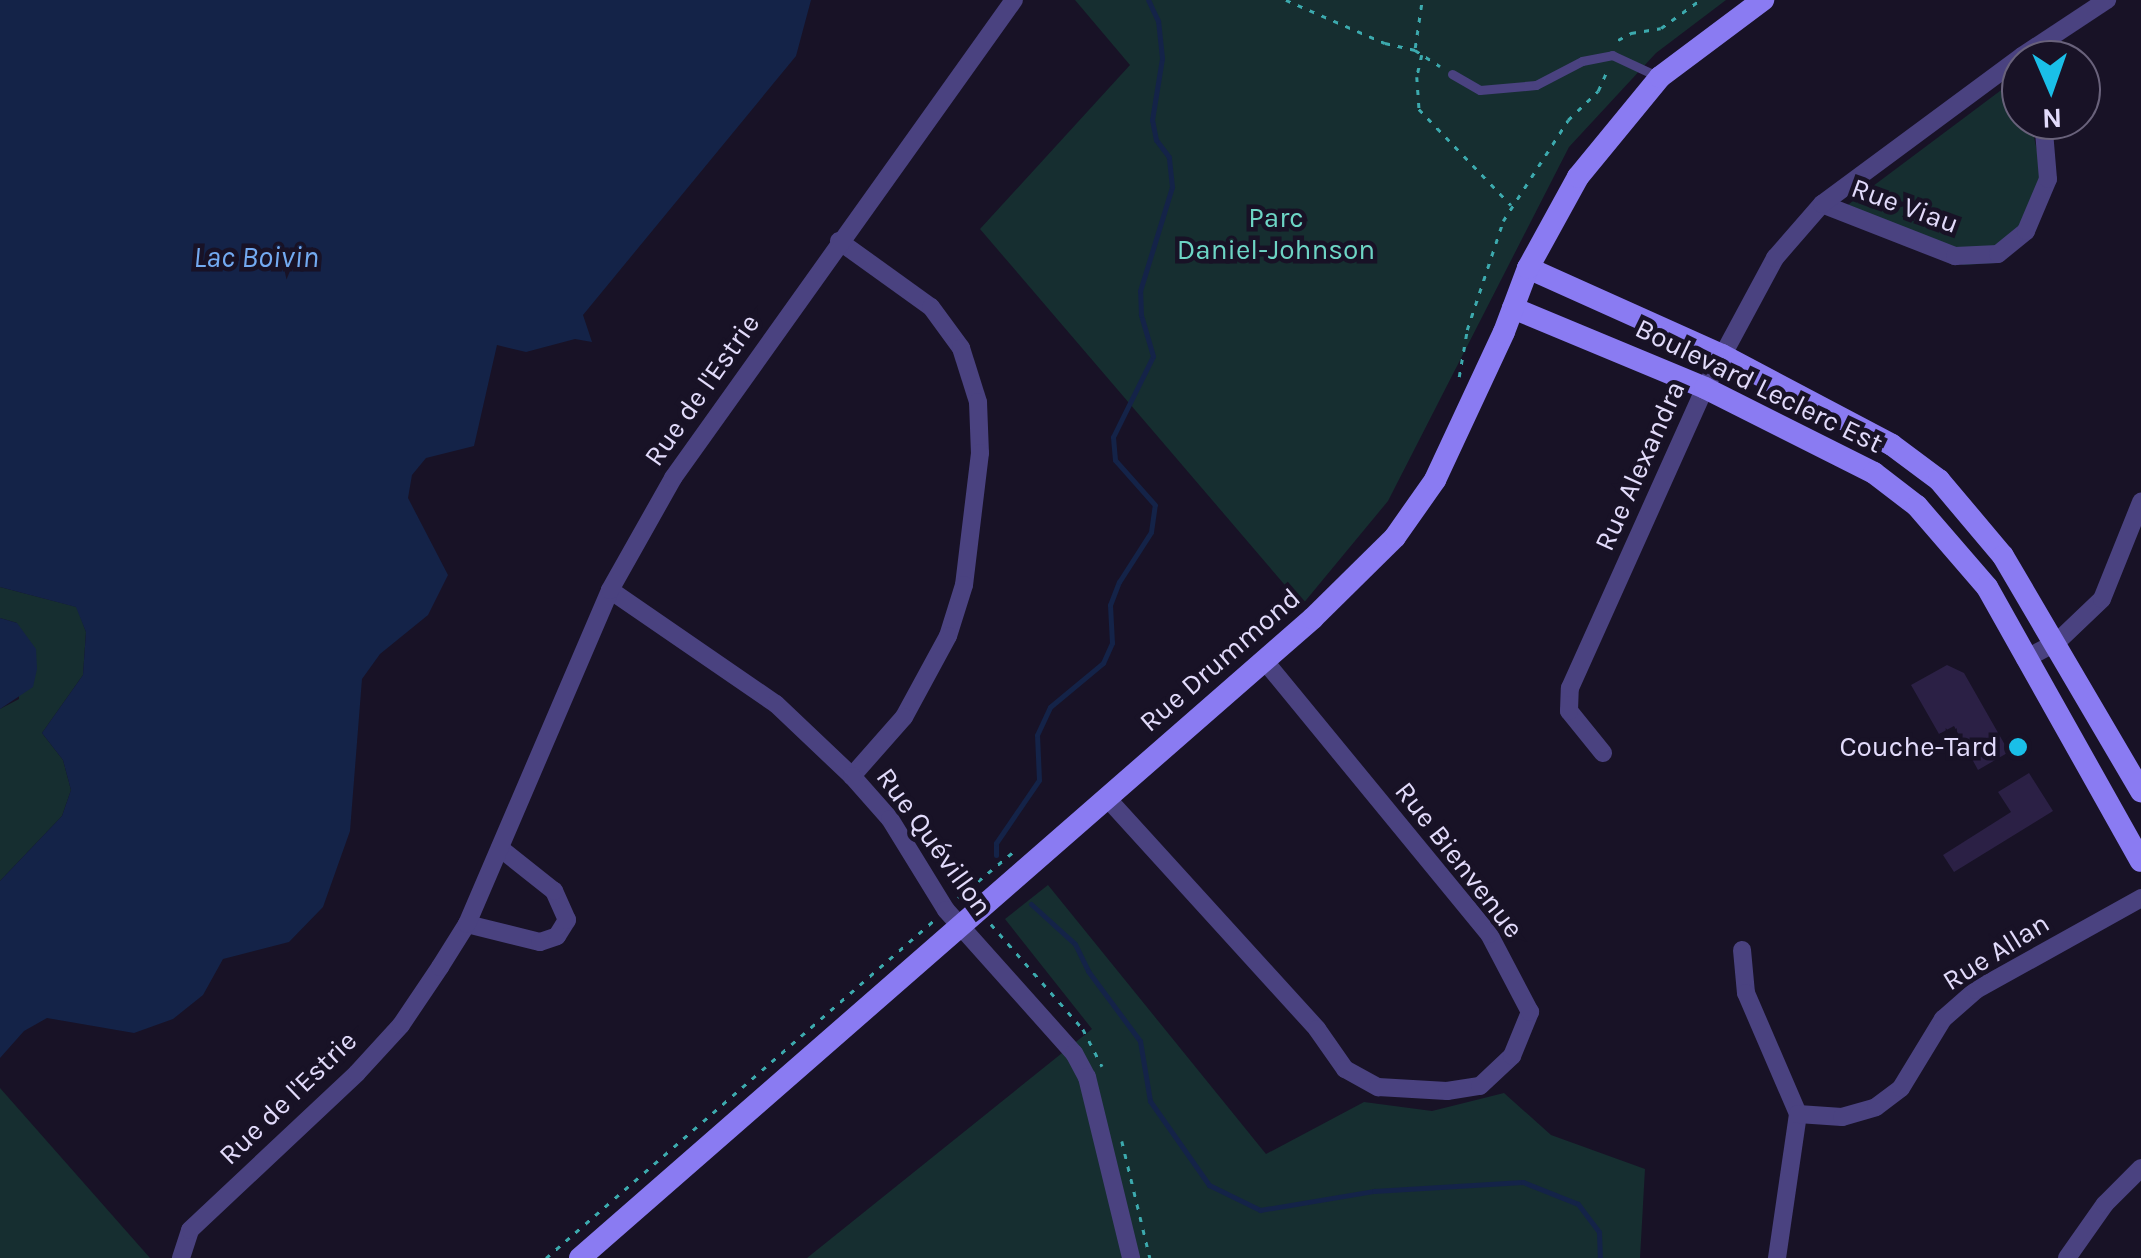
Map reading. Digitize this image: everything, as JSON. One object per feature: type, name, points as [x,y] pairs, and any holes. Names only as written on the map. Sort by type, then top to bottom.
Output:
[{"type":"street","name":"Rue de l'Estrie","points":[[181,1258],[190,1230],[401,1025],[467,924],[610,590],[673,478],[1014,0]]},
{"type":"street","name":"Rue Drummond","points":[[580,1258],[953,919],[1108,798],[1348,588],[1395,537],[1435,480],[1528,268],[1578,177],[1660,77],[1763,0]]},
{"type":"street","name":"Rue Alexandra","points":[[2048,40],[2107,0]]},
{"type":"street","name":"Rue Alexandra","points":[[1604,753],[1569,711],[1570,688],[1705,388],[1775,258],[1822,204],[2001,73]]},
{"type":"street","name":"Rue Viau","points":[[1822,204],[1955,256],[1998,254],[2026,231],[2048,180],[2045,140]]},
{"type":"street","points":[[840,241],[931,308],[961,348],[978,402],[980,454],[964,585],[948,636],[904,717],[852,776]]},
{"type":"street","name":"Boulevard Leclerc Est","points":[[1528,268],[1722,354],[1892,445],[1939,480],[2003,556],[2057,642],[2141,791]]},
{"type":"street","name":"Boulevard Leclerc Est","points":[[1512,308],[1705,388],[1874,472],[1917,506],[1987,587],[2141,861]]},
{"type":"street","points":[[2026,659],[2057,642],[2102,599],[2141,502]]},
{"type":"street","name":"Rue Quévillon","points":[[610,590],[776,704],[852,776],[890,819],[953,919],[1074,1053],[1087,1077],[1132,1258]]},
{"type":"street","name":"Rue Bienvenue","points":[[1108,798],[1317,1029],[1345,1069],[1378,1087],[1446,1092],[1480,1086],[1512,1056],[1530,1012],[1489,934],[1264,660]]},
{"type":"street","points":[[467,924],[540,942],[557,936],[568,920],[554,891],[500,848]]},
{"type":"street","name":"Rue Allan","points":[[1798,1114],[1842,1117],[1876,1108],[1901,1088],[1943,1018],[1976,990],[2141,898]]},
{"type":"street","points":[[1742,950],[1746,993],[1798,1114],[1777,1258]]},
{"type":"street","points":[[2068,1258],[2105,1204],[2141,1168]]},
{"type":"lane","points":[[1452,74],[1480,90],[1536,85],[1582,61],[1612,56],[1660,77]]},
{"type":"path","points":[[1286,0],[1384,42],[1415,50],[1452,74]]},
{"type":"path","points":[[1415,50],[1422,0]]},
{"type":"path","points":[[1615,45],[1621,36],[1661,28],[1700,0]]},
{"type":"path","points":[[1422,55],[1416,94],[1419,109],[1513,207]]},
{"type":"path","points":[[1458,390],[1472,318],[1496,239],[1568,120],[1606,80],[1609,64]]},
{"type":"path","points":[[1472,318],[1483,323]]},
{"type":"path","points":[[546,1258],[953,919],[1026,841]]},
{"type":"green space","name":"Parc Daniel-Johnson","points":[[1075,0],[1726,0],[1656,53],[1569,147],[1388,501],[1302,605],[980,229],[1130,65]]},
{"type":"green space","points":[[2001,90],[2001,140],[2035,140],[2042,172],[2031,221],[1996,263],[1964,265],[1905,246],[1837,213]]},
{"type":"green space","points":[[0,587],[77,607],[86,632],[83,675],[42,733],[63,760],[71,790],[62,816],[0,881],[0,709],[19,699],[17,623],[0,618]]},
{"type":"green space","points":[[1048,885],[1266,1154],[1364,1102],[1432,1111],[1504,1093],[1551,1135],[1645,1169],[1640,1258],[807,1258],[1092,1029],[1005,919]]},
{"type":"green space","points":[[0,1088],[150,1258],[0,1258]]},
{"type":"water","name":"Lac Boivin","points":[[0,0],[811,0],[796,56],[583,315],[592,342],[575,339],[526,352],[497,345],[474,446],[426,458],[412,475],[408,498],[448,575],[428,615],[380,654],[362,679],[350,831],[323,907],[289,942],[223,959],[203,995],[173,1019],[134,1033],[47,1018],[24,1031],[0,1058],[0,881],[62,816],[71,790],[63,760],[42,733],[83,675],[86,632],[76,607],[0,587]]},
{"type":"water","points":[[0,618],[17,623],[36,649],[37,669],[33,687],[0,709]]},
{"type":"building","points":[[1947,665],[1964,673],[2009,752],[1978,770],[1954,726],[1939,734],[1911,685]]},
{"type":"building","points":[[2029,773],[2053,811],[1954,872],[1943,855],[2011,812],[1998,792]]},
{"type":"waterway","points":[[996,855],[996,843],[1039,780],[1037,735],[1050,707],[1103,663],[1112,643],[1110,605],[1119,582],[1151,532],[1155,505],[1115,460],[1113,437],[1153,356],[1141,315],[1140,291],[1172,187],[1169,157],[1156,140],[1152,120],[1162,58],[1158,21],[1148,0]]},
{"type":"waterway","points":[[1031,904],[1075,944],[1088,971],[1140,1041],[1150,1101],[1209,1185],[1260,1210],[1374,1191],[1523,1182],[1578,1204],[1599,1232],[1600,1258]]},
{"type":"place","name":"Couche-Tard","points":[[2018,747]]}]
